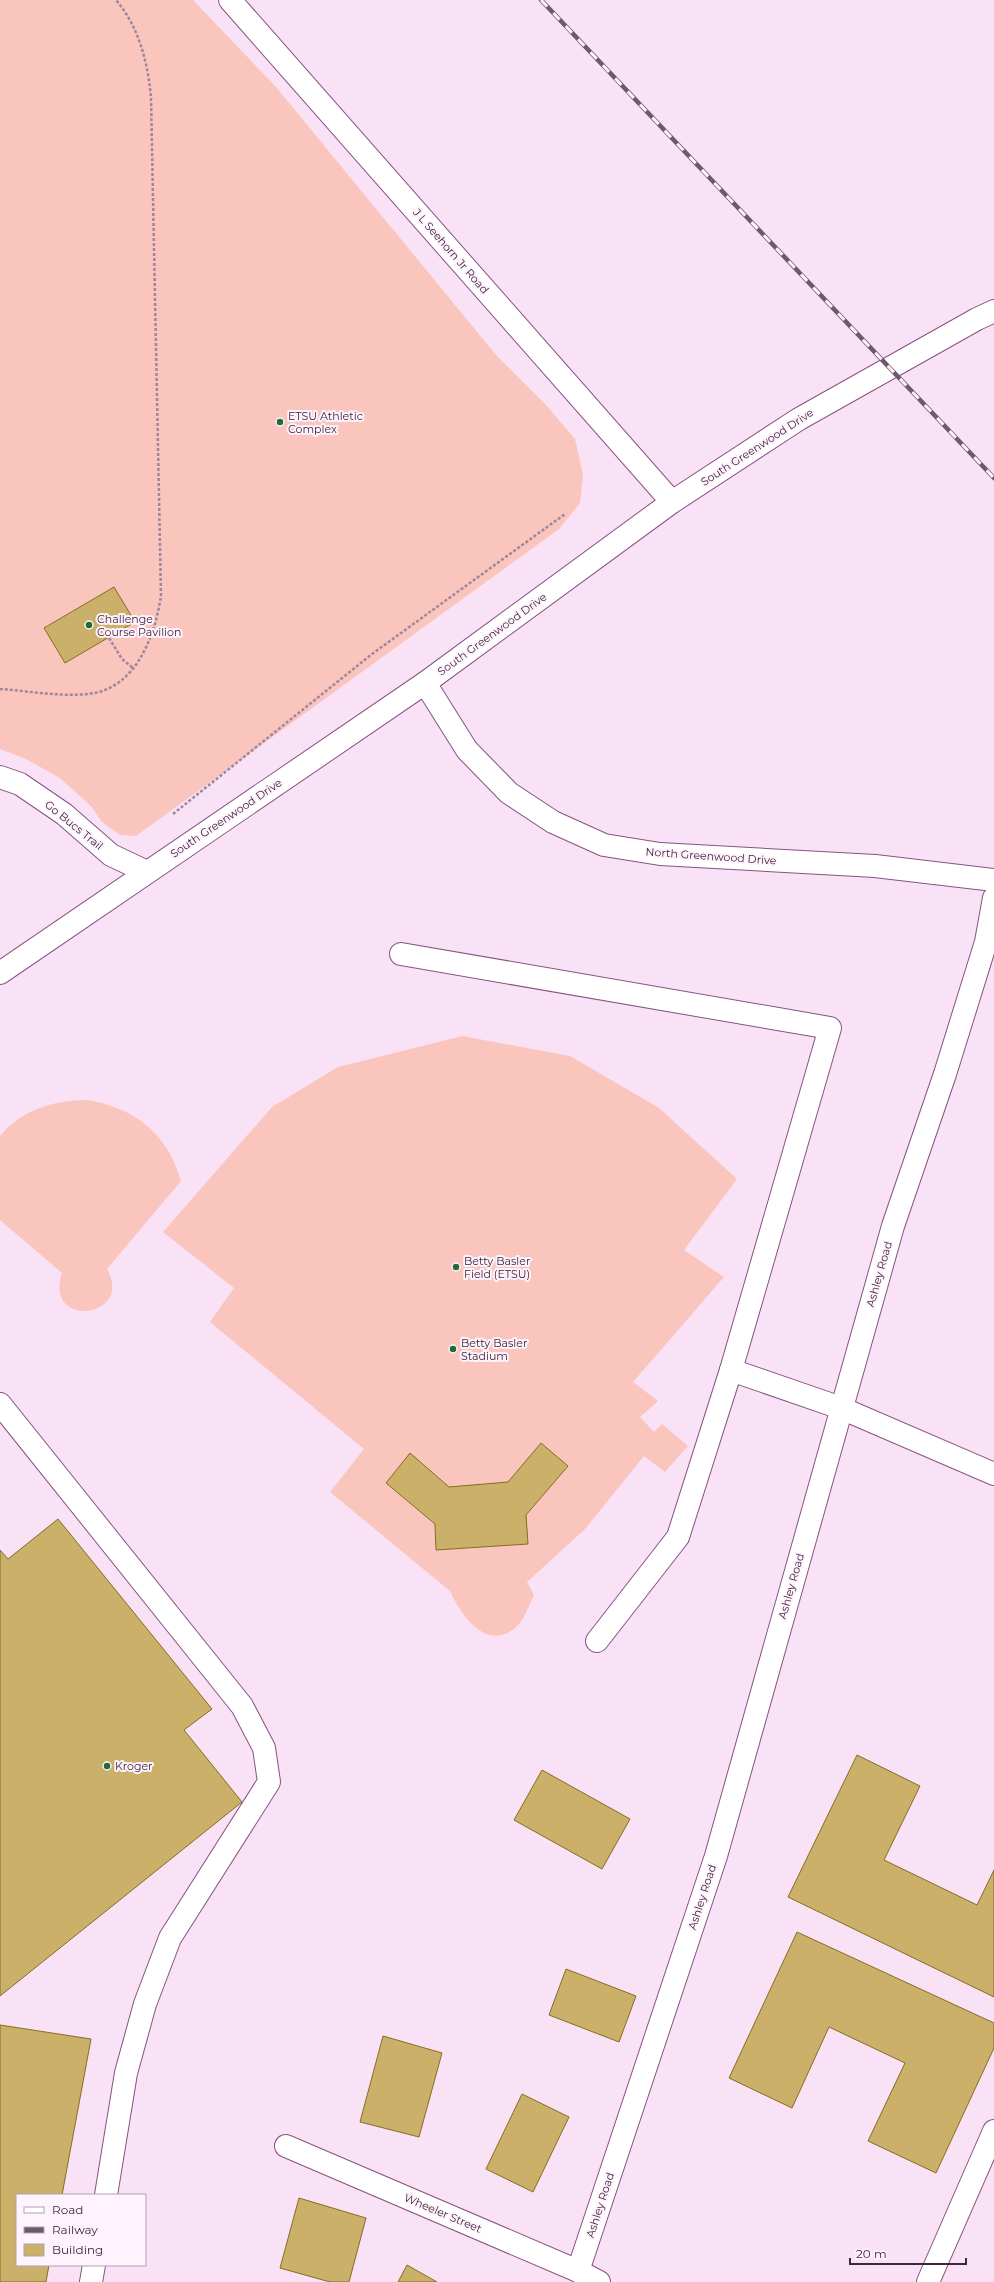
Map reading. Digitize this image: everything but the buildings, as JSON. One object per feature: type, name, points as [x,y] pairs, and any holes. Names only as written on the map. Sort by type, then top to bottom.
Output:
[{"type":"street","name":"J L Seehorn Jr Road","points":[[230,0],[672,502]]},
{"type":"street","name":"South Greenwood Drive","points":[[0,973],[426,683],[672,502],[799,419],[977,319],[994,311]]},
{"type":"street","name":"North Greenwood Drive","points":[[426,683],[467,750],[509,793],[553,822],[604,845],[660,854],[875,866],[994,880]]},
{"type":"street","name":"Go Bucs Trail","points":[[0,777],[20,784],[64,814],[111,855],[148,872]]},
{"type":"street","name":"Ashley Road","points":[[578,2271],[716,1856],[893,1226],[945,1074],[986,942],[994,898]]},
{"type":"street","points":[[401,954],[830,1028],[731,1370],[678,1537],[597,1641]]},
{"type":"street","points":[[731,1370],[841,1408],[994,1474]]},
{"type":"street","points":[[0,1404],[242,1706],[264,1748],[269,1782],[167,1946],[145,2004],[126,2073],[106,2194]]},
{"type":"street","points":[[928,2282],[994,2131]]},
{"type":"street","name":"Wheeler Street","points":[[286,2146],[578,2271],[599,2282]]},
{"type":"street","points":[[91,2282],[94,2266]]},
{"type":"path","points":[[0,688],[66,694],[95,692],[119,683],[133,668],[149,641],[157,619],[161,596],[153,123],[148,69],[133,27],[116,0]]},
{"type":"path","points":[[167,819],[372,654],[565,514]]},
{"type":"path","points":[[109,638],[122,658],[133,668]]},
{"type":"shaded area","name":"ETSU Athletic Complex","points":[[0,0],[193,0],[276,87],[496,355],[546,405],[575,439],[583,475],[580,503],[559,529],[136,836],[120,835],[102,822],[91,806],[60,778],[26,759],[0,749]]},
{"type":"shaded area","name":"Betty Basler Stadium","points":[[462,1036],[570,1056],[659,1108],[737,1179],[684,1250],[724,1277],[633,1382],[658,1401],[640,1417],[654,1432],[662,1424],[688,1446],[665,1472],[644,1456],[585,1529],[527,1582],[534,1595],[523,1619],[518,1625],[507,1633],[497,1636],[487,1634],[477,1629],[461,1611],[450,1591],[330,1492],[364,1449],[210,1322],[234,1288],[163,1232],[272,1107],[338,1067]]},
{"type":"shaded area","points":[[88,1100],[121,1110],[135,1117],[147,1126],[167,1149],[175,1164],[181,1181],[107,1269],[112,1286],[109,1299],[100,1307],[88,1311],[75,1310],[65,1303],[60,1291],[62,1273],[0,1220],[0,1136],[18,1119],[40,1108],[63,1102]]},
{"type":"railway","points":[[541,0],[994,478]]},
{"type":"place","name":"ETSU Athletic Complex","points":[[280,422]]},
{"type":"place","name":"Challenge Course Pavilion","points":[[89,625]]},
{"type":"place","name":"Betty Basler Field (ETSU)","points":[[456,1267]]},
{"type":"place","name":"Betty Basler Stadium","points":[[453,1349]]},
{"type":"place","name":"Kroger","points":[[107,1766]]}]
